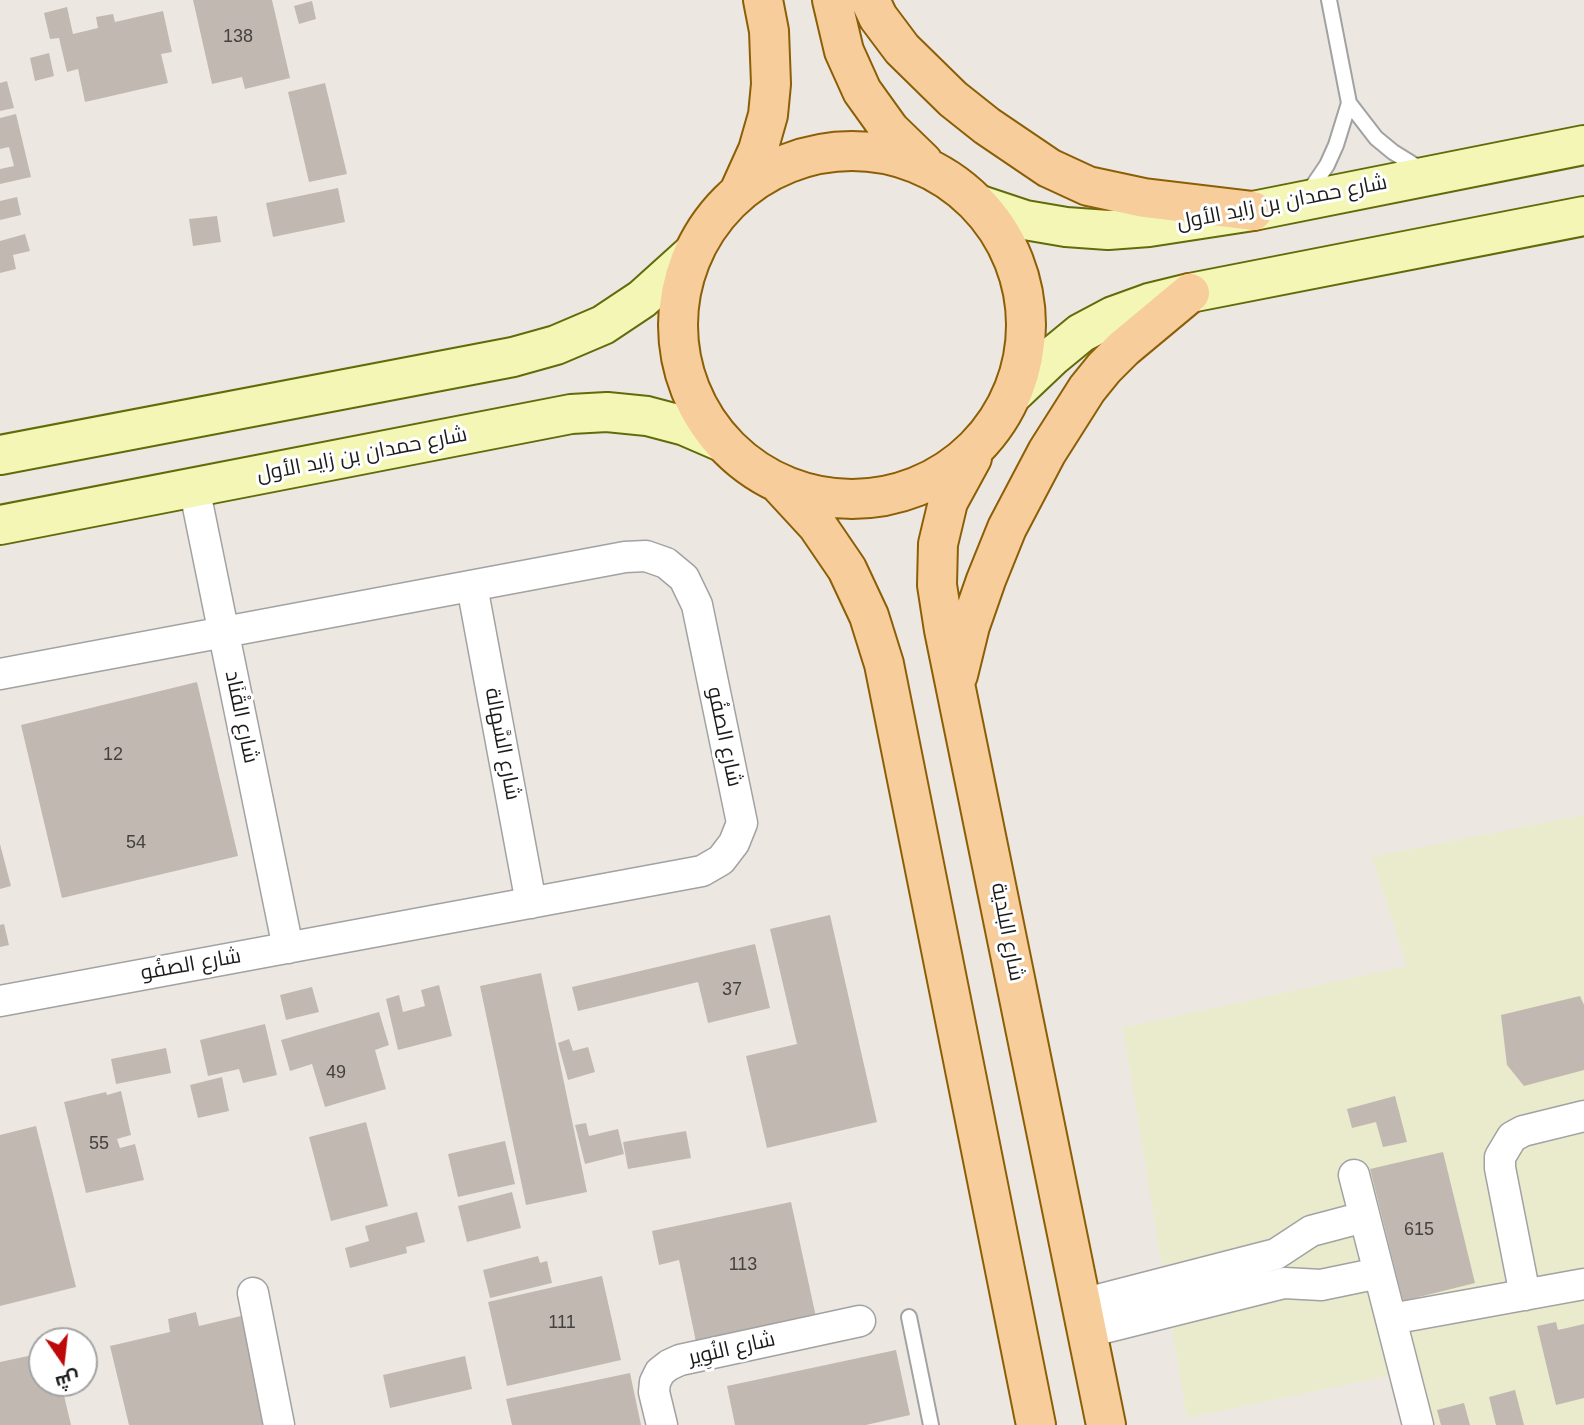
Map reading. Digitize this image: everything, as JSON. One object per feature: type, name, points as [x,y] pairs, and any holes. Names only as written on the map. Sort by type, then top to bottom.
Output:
[{"type":"main road","points":[[739,192],[758,150],[768,115],[772,84],[769,31],[763,0]]},
{"type":"main road","points":[[832,0],[844,51],[862,91],[890,130],[930,168]]},
{"type":"main road","points":[[870,0],[878,17],[902,49],[946,92],[987,126],[1049,168],[1088,186],[1144,198],[1253,211]]},
{"type":"main road","name":"شارع حمدان بن زايد الأول","points":[[980,205],[1025,220],[1066,227],[1108,230],[1149,227],[1253,211],[1584,145]]},
{"type":"main road","points":[[781,486],[833,499],[887,496],[937,478],[979,446],[999,421],[1015,392],[1026,353],[1028,313],[1020,274],[1004,237],[980,205],[957,184],[930,168],[882,152],[831,152],[782,165],[739,192],[713,219],[693,253],[680,291],[677,331],[683,372],[698,409],[722,442],[749,467],[781,486],[817,525],[847,569],[869,616],[884,664],[1036,1425]]},
{"type":"main road","points":[[1015,392],[1082,333],[1113,316],[1189,293],[1584,216]]},
{"type":"main road","points":[[0,455],[513,357],[556,345],[603,326],[642,299],[693,253]]},
{"type":"main road","points":[[957,683],[970,626],[986,580],[1007,528],[1047,452],[1087,389],[1104,368],[1189,293]]},
{"type":"main road","name":"شارع حمدان بن زايد الأول","points":[[0,525],[571,414],[607,412],[647,416],[685,426],[722,442]]},
{"type":"main road","name":"شارع البلدية","points":[[979,446],[948,502],[938,544],[937,585],[1107,1425]]},
{"type":"street","name":"شارع القْنَاد","points":[[194,487],[288,948]]},
{"type":"street","name":"شارع الصفُو","points":[[0,674],[625,556],[646,556],[666,563],[684,578],[697,605],[742,823],[734,844],[721,860],[702,872],[0,1001]]},
{"type":"street","name":"شارع السَّهالة","points":[[472,586],[531,903]]},
{"type":"street","points":[[1525,1295],[1500,1157],[1512,1137],[1522,1130],[1584,1116]]},
{"type":"street","points":[[1354,1175],[1418,1425]]},
{"type":"street","points":[[1085,1318],[1276,1254],[1311,1231],[1364,1217]]},
{"type":"street","points":[[1085,1318],[1284,1283],[1321,1285],[1379,1273]]},
{"type":"street","points":[[1391,1319],[1584,1284]]},
{"type":"street","points":[[253,1293],[279,1425]]},
{"type":"street","name":"شارع النُوِير","points":[[662,1425],[654,1392],[655,1381],[660,1372],[669,1365],[680,1360],[860,1321]]},
{"type":"lane","points":[[1329,0],[1349,103],[1376,138],[1411,164],[1431,174]]},
{"type":"lane","points":[[1302,201],[1327,165],[1349,103]]},
{"type":"lane","points":[[909,1317],[931,1425]]},
{"type":"green space","points":[[1584,815],[1584,1425],[1432,1425],[1420,1369],[1187,1418],[1123,1028],[1407,966],[1372,857]]},
{"type":"building","points":[[193,0],[272,0],[290,78],[245,89],[242,77],[212,84]]},
{"type":"building","points":[[312,1],[316,19],[299,24],[294,6]]},
{"type":"building","points":[[67,7],[73,34],[98,28],[96,17],[113,14],[115,22],[163,11],[172,52],[161,54],[168,83],[85,102],[78,69],[67,72],[59,38],[50,39],[44,13]]},
{"type":"building","points":[[49,53],[54,76],[35,81],[30,58]]},
{"type":"building","points":[[7,81],[14,108],[0,111],[0,83]]},
{"type":"building","points":[[325,83],[347,174],[309,182],[288,92]]},
{"type":"building","points":[[16,114],[31,177],[0,184],[0,169],[14,166],[9,147],[0,149],[0,118]]},
{"type":"building","points":[[338,188],[345,222],[273,237],[266,203]]},
{"type":"building","points":[[17,197],[21,215],[0,220],[0,201]]},
{"type":"building","points":[[217,216],[221,242],[193,246],[189,219]]},
{"type":"building","points":[[25,234],[30,251],[13,255],[16,269],[0,273],[0,241]]},
{"type":"building","points":[[197,682],[238,856],[62,898],[21,725]]},
{"type":"building","points":[[0,844],[11,886],[0,889]]},
{"type":"building","points":[[830,915],[877,1122],[767,1148],[746,1056],[797,1044],[770,929]]},
{"type":"building","points":[[4,924],[9,945],[0,947],[0,925]]},
{"type":"building","points":[[755,944],[770,1008],[708,1023],[698,982],[578,1011],[572,987]]},
{"type":"building","points":[[541,973],[587,1192],[526,1205],[480,986]]},
{"type":"building","points":[[439,985],[452,1036],[398,1050],[386,999],[399,995],[403,1012],[425,1006],[421,990]]},
{"type":"building","points":[[312,987],[319,1012],[286,1020],[280,995]]},
{"type":"building","points":[[1580,996],[1584,1005],[1584,1070],[1524,1086],[1507,1065],[1501,1015]]},
{"type":"building","points":[[379,1012],[389,1045],[375,1050],[386,1089],[325,1107],[312,1064],[290,1071],[281,1040]]},
{"type":"building","points":[[265,1024],[277,1075],[243,1083],[239,1069],[208,1076],[200,1040]]},
{"type":"building","points":[[569,1039],[573,1051],[588,1047],[595,1072],[568,1080],[558,1043]]},
{"type":"building","points":[[166,1048],[171,1073],[116,1084],[111,1059]]},
{"type":"building","points":[[222,1077],[229,1111],[198,1118],[190,1085]]},
{"type":"building","points":[[121,1091],[131,1135],[117,1139],[120,1148],[135,1144],[144,1180],[86,1193],[64,1102]]},
{"type":"building","points":[[1395,1096],[1407,1142],[1383,1147],[1376,1122],[1352,1128],[1347,1109]]},
{"type":"building","points":[[366,1122],[388,1206],[331,1221],[309,1137]]},
{"type":"building","points":[[586,1123],[589,1136],[618,1129],[624,1154],[585,1164],[575,1125]]},
{"type":"building","points":[[36,1126],[76,1287],[0,1306],[0,1135]]},
{"type":"building","points":[[686,1131],[691,1158],[628,1169],[623,1142]]},
{"type":"building","points":[[505,1141],[515,1184],[458,1197],[448,1154]]},
{"type":"building","points":[[1443,1152],[1475,1283],[1403,1301],[1370,1169]]},
{"type":"building","points":[[512,1192],[521,1228],[467,1242],[458,1206]]},
{"type":"building","points":[[791,1202],[816,1317],[696,1342],[679,1260],[659,1265],[652,1231]]},
{"type":"building","points":[[417,1212],[425,1242],[406,1247],[407,1253],[350,1268],[345,1248],[369,1241],[365,1226]]},
{"type":"building","points":[[538,1256],[540,1263],[547,1261],[552,1283],[490,1298],[483,1270]]},
{"type":"building","points":[[602,1276],[621,1360],[507,1386],[488,1302]]},
{"type":"building","points":[[196,1312],[199,1326],[241,1316],[266,1425],[129,1425],[110,1346],[170,1332],[168,1319]]},
{"type":"building","points":[[1556,1322],[1558,1330],[1584,1324],[1584,1398],[1556,1405],[1537,1326]]},
{"type":"building","points":[[896,1350],[910,1415],[866,1425],[735,1425],[727,1386]]},
{"type":"building","points":[[28,1356],[28,1397],[64,1397],[71,1425],[0,1425],[0,1362]]},
{"type":"building","points":[[465,1356],[472,1389],[390,1408],[383,1375]]},
{"type":"building","points":[[630,1373],[641,1425],[512,1425],[506,1399]]},
{"type":"building","points":[[1515,1390],[1524,1425],[1496,1425],[1489,1397]]},
{"type":"building","points":[[1464,1403],[1470,1425],[1441,1425],[1437,1410]]}]
